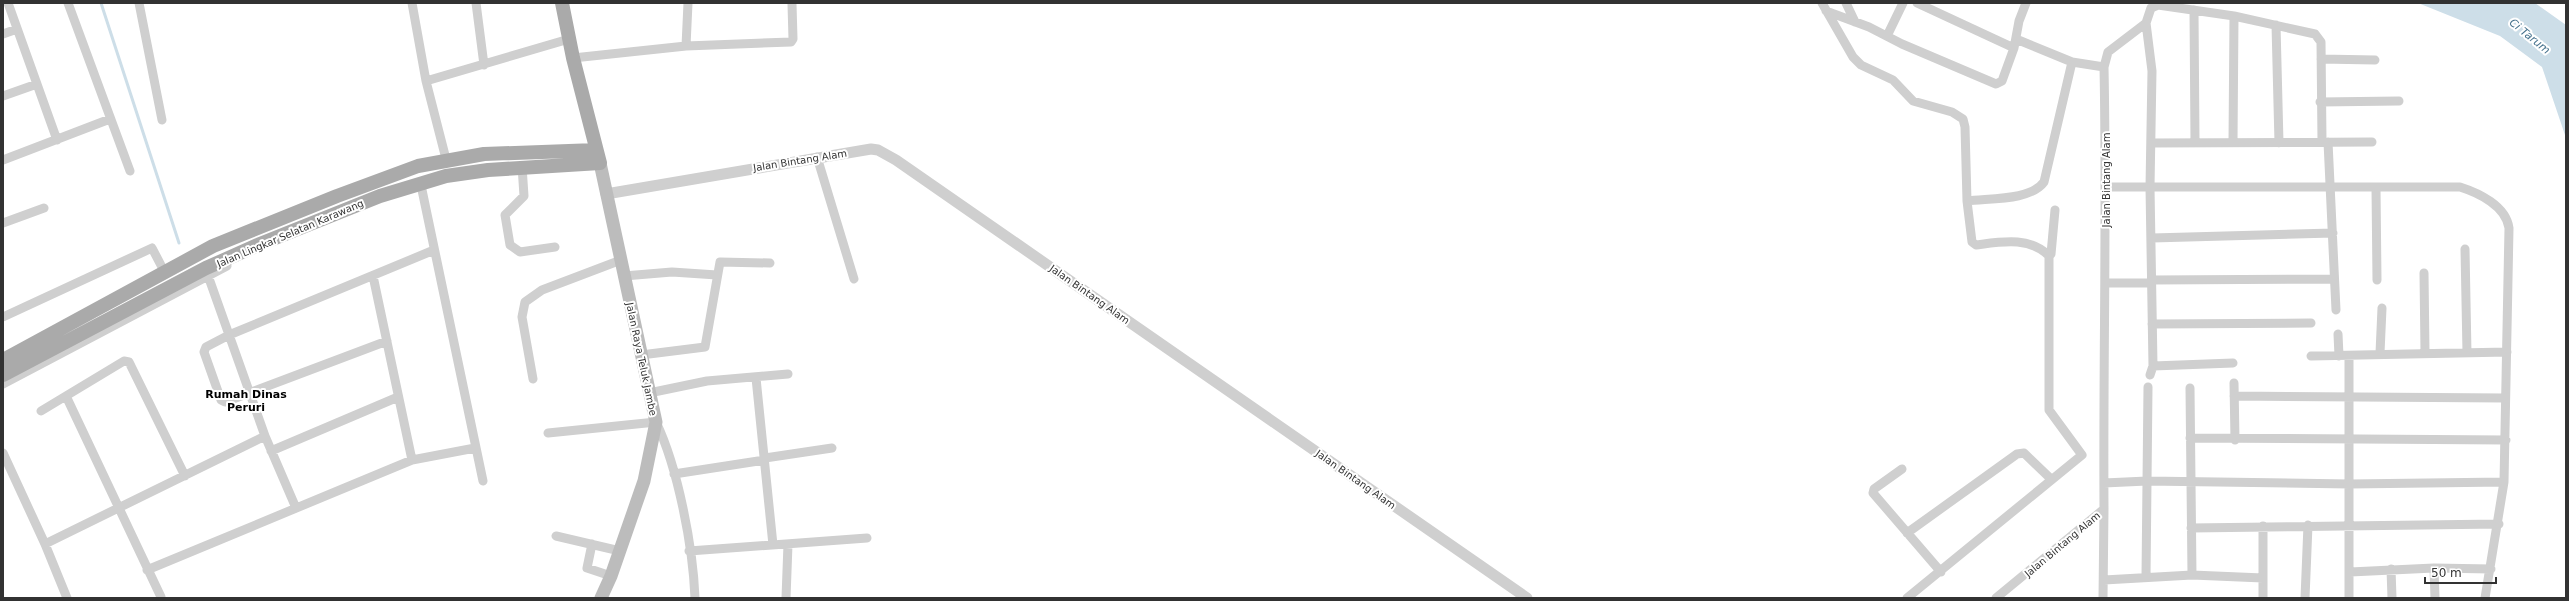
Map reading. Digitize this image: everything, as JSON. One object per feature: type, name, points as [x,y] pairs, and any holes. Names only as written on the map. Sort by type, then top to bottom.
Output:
[{"type":"main road","points":[[562,3],[573,58],[598,156]]},
{"type":"main road","name":"Jalan Lingkar Selatan Karawang","points":[[3,360],[164,271],[213,246],[281,217],[418,166],[446,159],[518,152],[598,156]]},
{"type":"main road","name":"Jalan Lingkar Selatan Karawang","points":[[3,375],[207,272],[316,220],[446,176],[598,156]]},
{"type":"main road","name":"Jalan Raya Teluk Jambe","points":[[598,156],[656,422],[648,465],[620,551],[601,598]]},
{"type":"street","points":[[8,3],[57,140]]},
{"type":"street","points":[[68,3],[130,171]]},
{"type":"street","points":[[139,3],[162,120]]},
{"type":"street","points":[[412,3],[426,81],[446,159]]},
{"type":"street","points":[[476,3],[484,65]]},
{"type":"street","points":[[686,46],[688,3]]},
{"type":"street","points":[[1846,3],[1855,22]]},
{"type":"street","points":[[1887,36],[1903,3]]},
{"type":"street","points":[[1917,3],[2015,44],[2072,62],[2104,67]]},
{"type":"street","points":[[573,58],[686,46],[791,42],[793,39],[792,4]]},
{"type":"street","points":[[1824,7],[1996,84],[2002,81],[2015,44],[2022,4]]},
{"type":"street","name":"Jalan Bintang Alam","points":[[1996,598],[2104,508],[2103,382],[2107,187],[2104,67],[2108,52],[2146,23],[2151,8],[2158,5],[2234,16],[2276,25],[2319,37],[2321,42],[2320,102],[2331,186],[2336,310]]},
{"type":"street","points":[[1824,7],[1853,57],[1861,65],[1893,80],[1913,101],[1952,112],[1963,119],[1965,127],[1967,201],[1972,242],[1976,245],[2007,242],[2025,243],[2044,251],[2049,256]]},
{"type":"street","points":[[2194,10],[2195,142]]},
{"type":"street","points":[[2234,16],[2234,142]]},
{"type":"street","points":[[2146,23],[2152,71],[2152,143],[2150,186],[2152,238],[2152,370],[2233,363]]},
{"type":"street","points":[[2276,25],[2279,143]]},
{"type":"street","points":[[3,34],[17,30]]},
{"type":"street","points":[[426,81],[569,39]]},
{"type":"street","points":[[2321,59],[2375,60]]},
{"type":"street","points":[[1967,201],[2023,196],[2040,188],[2044,182],[2072,62]]},
{"type":"street","points":[[3,96],[37,84]]},
{"type":"street","points":[[2320,102],[2399,101]]},
{"type":"street","points":[[3,160],[110,119]]},
{"type":"street","points":[[2152,143],[2372,142]]},
{"type":"street","name":"Jalan Bintang Alam","points":[[606,194],[817,157],[873,149],[896,160],[1527,598]]},
{"type":"street","points":[[817,157],[854,279]]},
{"type":"street","points":[[418,166],[419,186],[483,480]]},
{"type":"street","points":[[522,166],[524,196],[505,215],[510,245],[520,252],[555,247]]},
{"type":"street","points":[[2107,187],[2460,187],[2481,196],[2496,206],[2508,222],[2509,228],[2505,398],[2506,440],[2504,482],[2499,524],[2485,598]]},
{"type":"street","points":[[2376,188],[2377,280]]},
{"type":"street","points":[[3,223],[44,208]]},
{"type":"street","points":[[1907,598],[2082,455],[2050,414],[2049,256],[2051,254],[2055,210]]},
{"type":"street","points":[[2152,238],[2333,233]]},
{"type":"street","points":[[3,317],[152,248],[164,271]]},
{"type":"street","points":[[2465,249],[2467,353]]},
{"type":"street","points":[[387,342],[225,402],[221,400],[204,349],[228,334],[434,250]]},
{"type":"street","points":[[533,379],[522,317],[525,302],[542,290],[621,260]]},
{"type":"street","points":[[641,355],[705,347],[719,264],[722,261],[770,263]]},
{"type":"street","points":[[3,384],[207,272],[265,436],[296,508]]},
{"type":"street","points":[[624,276],[672,272],[717,275]]},
{"type":"street","points":[[2424,273],[2424,352]]},
{"type":"street","points":[[373,276],[412,460]]},
{"type":"street","points":[[2105,283],[2334,279]]},
{"type":"street","points":[[2380,353],[2382,308]]},
{"type":"street","points":[[2152,324],[2311,323]]},
{"type":"street","points":[[2338,334],[2339,356]]},
{"type":"street","points":[[2311,356],[2350,356],[2380,353],[2424,352],[2507,352]]},
{"type":"street","points":[[2349,598],[2350,356]]},
{"type":"street","points":[[41,411],[124,361],[129,362],[185,476]]},
{"type":"street","points":[[649,393],[707,381],[756,378],[788,374]]},
{"type":"street","points":[[756,378],[773,545]]},
{"type":"street","points":[[2234,384],[2235,440]]},
{"type":"street","points":[[2146,577],[2148,387]]},
{"type":"street","points":[[2190,388],[2192,575]]},
{"type":"street","points":[[66,396],[118,509],[161,597]]},
{"type":"street","points":[[2234,396],[2505,398]]},
{"type":"street","points":[[271,451],[398,397]]},
{"type":"street","points":[[548,433],[656,422],[664,440],[674,474],[689,551],[695,598]]},
{"type":"street","points":[[45,544],[265,436]]},
{"type":"street","points":[[2190,438],[2235,440],[2506,440]]},
{"type":"street","points":[[147,570],[412,460],[475,448]]},
{"type":"street","points":[[674,474],[832,448]]},
{"type":"street","points":[[3,453],[45,544],[67,598]]},
{"type":"street","points":[[1907,533],[2017,454],[2024,453],[2030,456],[2051,479]]},
{"type":"street","points":[[1902,469],[1873,491],[1940,572]]},
{"type":"street","points":[[2104,483],[2148,481],[2350,484],[2504,482]]},
{"type":"street","points":[[2103,598],[2104,508]]},
{"type":"street","points":[[2191,528],[2308,525],[2499,524]]},
{"type":"street","points":[[2306,598],[2308,525]]},
{"type":"street","points":[[2263,526],[2263,598]]},
{"type":"street","points":[[556,536],[620,551]]},
{"type":"street","points":[[689,551],[867,538]]},
{"type":"street","points":[[592,544],[587,568],[611,576]]},
{"type":"street","points":[[786,598],[788,544]]},
{"type":"street","points":[[2350,572],[2434,568],[2491,569]]},
{"type":"street","points":[[2434,568],[2435,598]]},
{"type":"street","points":[[2391,569],[2392,598]]},
{"type":"street","points":[[2104,580],[2192,575],[2263,578]]},
{"type":"water","name":"Ci Tarum","points":[[2418,3],[2535,3],[2566,25],[2566,138],[2542,67],[2500,36]]},
{"type":"waterway","points":[[101,3],[179,243]]},
{"type":"district","name":"Rumah Dinas Peruri","points":[[246,400]]}]
